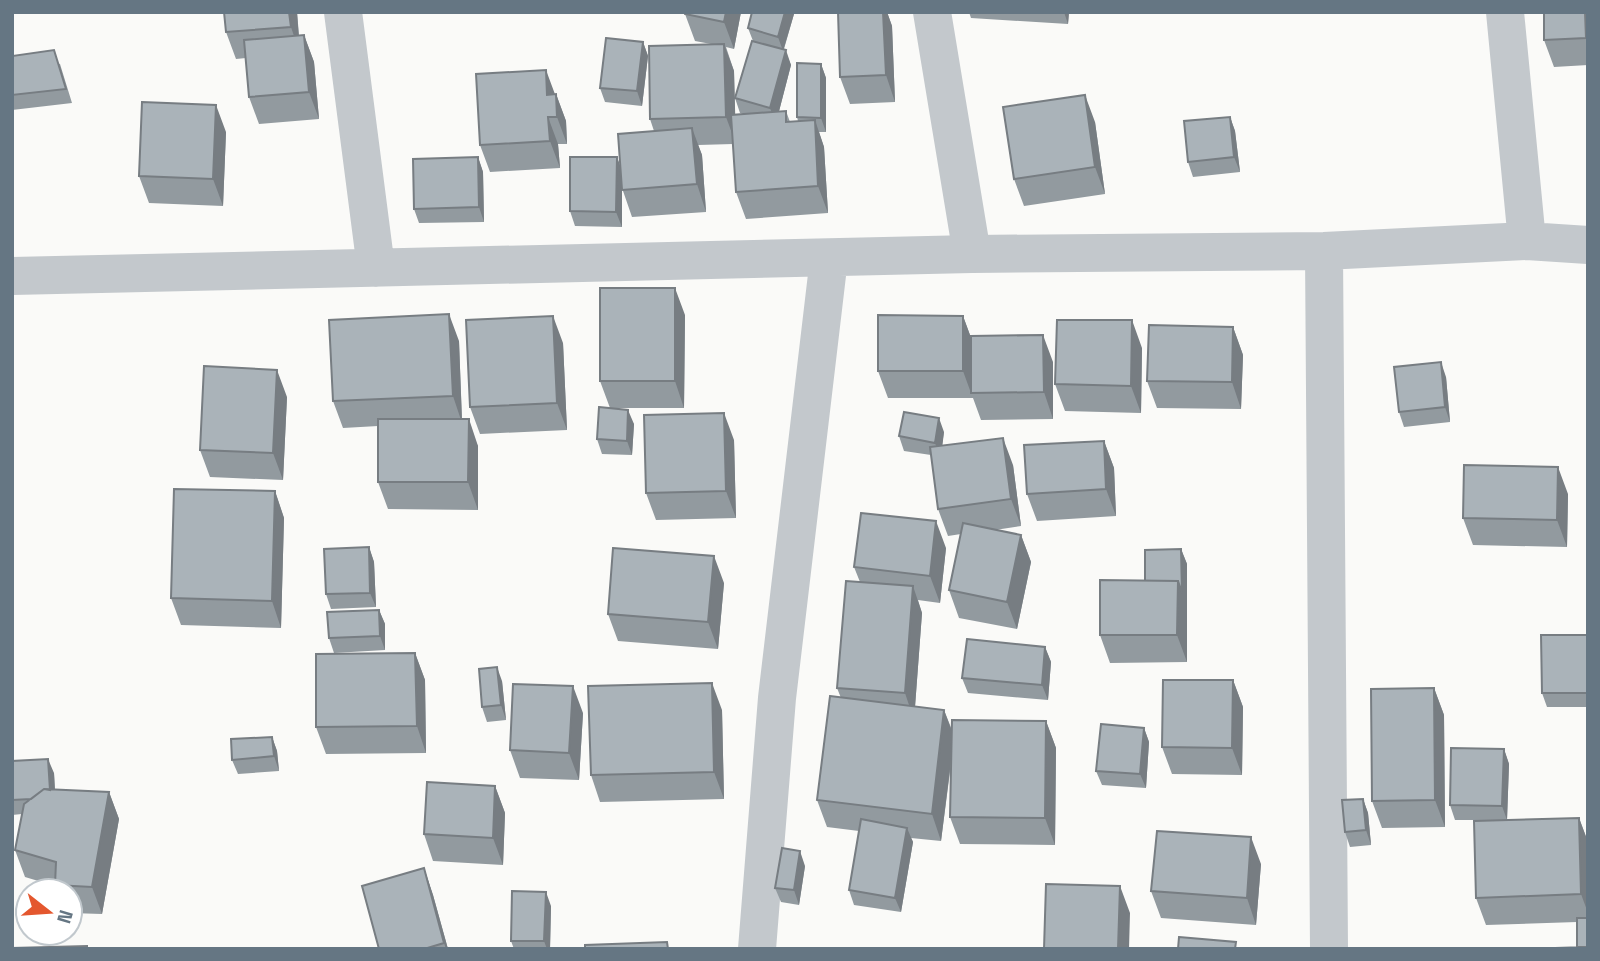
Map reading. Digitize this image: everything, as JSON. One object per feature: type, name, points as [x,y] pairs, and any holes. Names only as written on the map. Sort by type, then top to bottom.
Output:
[{"type":"street","points":[[343,12],[376,268]]},
{"type":"street","points":[[932,12],[972,254]]},
{"type":"street","points":[[1504,12],[1527,241]]},
{"type":"street","points":[[12,276],[972,254],[1324,251],[1527,241],[1588,245]]},
{"type":"street","points":[[1324,251],[1329,949]]},
{"type":"street","points":[[757,949],[777,698],[829,258]]},
{"type":"building","points":[[224,12],[289,12],[291,27],[226,32]]},
{"type":"building","points":[[685,12],[726,12],[724,22]]},
{"type":"building","points":[[752,12],[785,12],[778,37],[748,28]]},
{"type":"building","points":[[838,12],[883,12],[886,75],[840,77]]},
{"type":"building","points":[[1544,12],[1585,12],[1586,38],[1544,40]]},
{"type":"building","points":[[304,35],[309,92],[249,97],[244,40]]},
{"type":"building","points":[[606,38],[643,42],[637,91],[600,88]]},
{"type":"building","points":[[752,41],[786,50],[770,108],[735,98]]},
{"type":"building","points":[[724,44],[726,117],[650,119],[649,46]]},
{"type":"building","points":[[54,50],[66,89],[12,95],[12,56]]},
{"type":"building","points":[[797,63],[821,64],[821,118],[797,117]]},
{"type":"building","points":[[546,70],[547,95],[556,94],[557,117],[548,117],[550,141],[480,145],[476,74]]},
{"type":"building","points":[[1085,95],[1095,167],[1014,179],[1003,107]]},
{"type":"building","points":[[142,102],[216,105],[213,179],[139,176]]},
{"type":"building","points":[[786,111],[786,122],[815,120],[818,186],[736,192],[731,115]]},
{"type":"building","points":[[1230,117],[1234,157],[1188,162],[1184,121]]},
{"type":"building","points":[[692,128],[697,184],[622,190],[618,134]]},
{"type":"building","points":[[478,157],[479,207],[414,209],[413,159]]},
{"type":"building","points":[[570,157],[617,157],[616,212],[570,211]]},
{"type":"building","points":[[600,288],[675,288],[675,381],[600,381]]},
{"type":"building","points":[[449,314],[453,396],[333,401],[329,320]]},
{"type":"building","points":[[878,315],[963,316],[963,371],[878,371]]},
{"type":"building","points":[[553,316],[557,403],[470,407],[466,320]]},
{"type":"building","points":[[1057,320],[1132,320],[1131,386],[1055,384]]},
{"type":"building","points":[[1149,325],[1233,327],[1232,382],[1147,381]]},
{"type":"building","points":[[1043,335],[1044,392],[971,393],[971,336]]},
{"type":"building","points":[[1441,362],[1445,407],[1399,412],[1394,367]]},
{"type":"building","points":[[204,366],[277,370],[273,453],[200,450]]},
{"type":"building","points":[[599,407],[628,410],[627,441],[597,439]]},
{"type":"building","points":[[904,412],[939,418],[935,443],[899,436]]},
{"type":"building","points":[[724,413],[726,491],[646,493],[644,415]]},
{"type":"building","points":[[378,419],[469,419],[468,482],[378,482]]},
{"type":"building","points":[[1003,438],[1011,499],[938,509],[930,447]]},
{"type":"building","points":[[1104,441],[1106,489],[1027,494],[1024,445]]},
{"type":"building","points":[[1464,465],[1558,467],[1557,520],[1463,518]]},
{"type":"building","points":[[174,489],[275,491],[272,601],[171,598]]},
{"type":"building","points":[[861,513],[936,521],[930,576],[854,567]]},
{"type":"building","points":[[963,523],[1021,535],[1007,602],[949,590]]},
{"type":"building","points":[[369,547],[370,593],[326,594],[324,549]]},
{"type":"building","points":[[613,548],[714,556],[708,622],[608,614]]},
{"type":"building","points":[[1181,549],[1182,593],[1178,581],[1145,581],[1145,550]]},
{"type":"building","points":[[1100,580],[1178,581],[1177,635],[1100,635]]},
{"type":"building","points":[[846,581],[913,586],[905,693],[837,688]]},
{"type":"building","points":[[379,610],[380,636],[329,638],[327,612]]},
{"type":"building","points":[[1541,635],[1588,635],[1588,693],[1542,693]]},
{"type":"building","points":[[967,639],[1045,647],[1042,685],[962,678]]},
{"type":"building","points":[[415,653],[417,726],[316,727],[316,654]]},
{"type":"building","points":[[497,667],[501,705],[482,707],[479,669]]},
{"type":"building","points":[[1163,680],[1233,680],[1232,748],[1162,747]]},
{"type":"building","points":[[712,683],[714,772],[591,775],[588,686]]},
{"type":"building","points":[[513,684],[573,686],[569,753],[510,750]]},
{"type":"building","points":[[1434,688],[1435,800],[1372,801],[1371,689]]},
{"type":"building","points":[[830,696],[944,710],[932,814],[817,800]]},
{"type":"building","points":[[952,720],[1046,721],[1045,818],[950,817]]},
{"type":"building","points":[[1101,724],[1144,728],[1140,774],[1096,771]]},
{"type":"building","points":[[272,737],[274,756],[232,760],[231,739]]},
{"type":"building","points":[[1451,748],[1504,749],[1502,806],[1450,805]]},
{"type":"building","points":[[48,759],[50,790],[44,789],[31,799],[12,800],[12,761]]},
{"type":"building","points":[[427,782],[495,786],[493,838],[424,834]]},
{"type":"building","points":[[44,789],[109,792],[92,887],[84,887],[84,877],[55,877],[56,862],[15,850],[24,804]]},
{"type":"building","points":[[1363,799],[1366,830],[1345,832],[1342,800]]},
{"type":"building","points":[[1579,818],[1581,894],[1476,898],[1474,821]]},
{"type":"building","points":[[861,819],[907,828],[895,898],[849,890]]},
{"type":"building","points":[[1157,831],[1251,837],[1247,898],[1151,891]]},
{"type":"building","points":[[782,848],[800,851],[794,890],[775,888]]},
{"type":"building","points":[[424,868],[444,943],[424,949],[379,949],[362,886]]},
{"type":"building","points":[[1046,884],[1120,886],[1118,949],[1044,949]]},
{"type":"building","points":[[512,891],[546,892],[544,941],[511,941]]},
{"type":"building","points":[[1577,918],[1588,918],[1588,949],[1577,947]]},
{"type":"building","points":[[1179,937],[1236,942],[1235,949],[1178,949]]},
{"type":"building","points":[[667,942],[668,949],[585,949],[585,945]]},
{"type":"building","points":[[87,946],[87,949],[12,949],[12,948]]},
{"type":"building","points":[[1585,947],[1585,949],[1521,949]]}]
